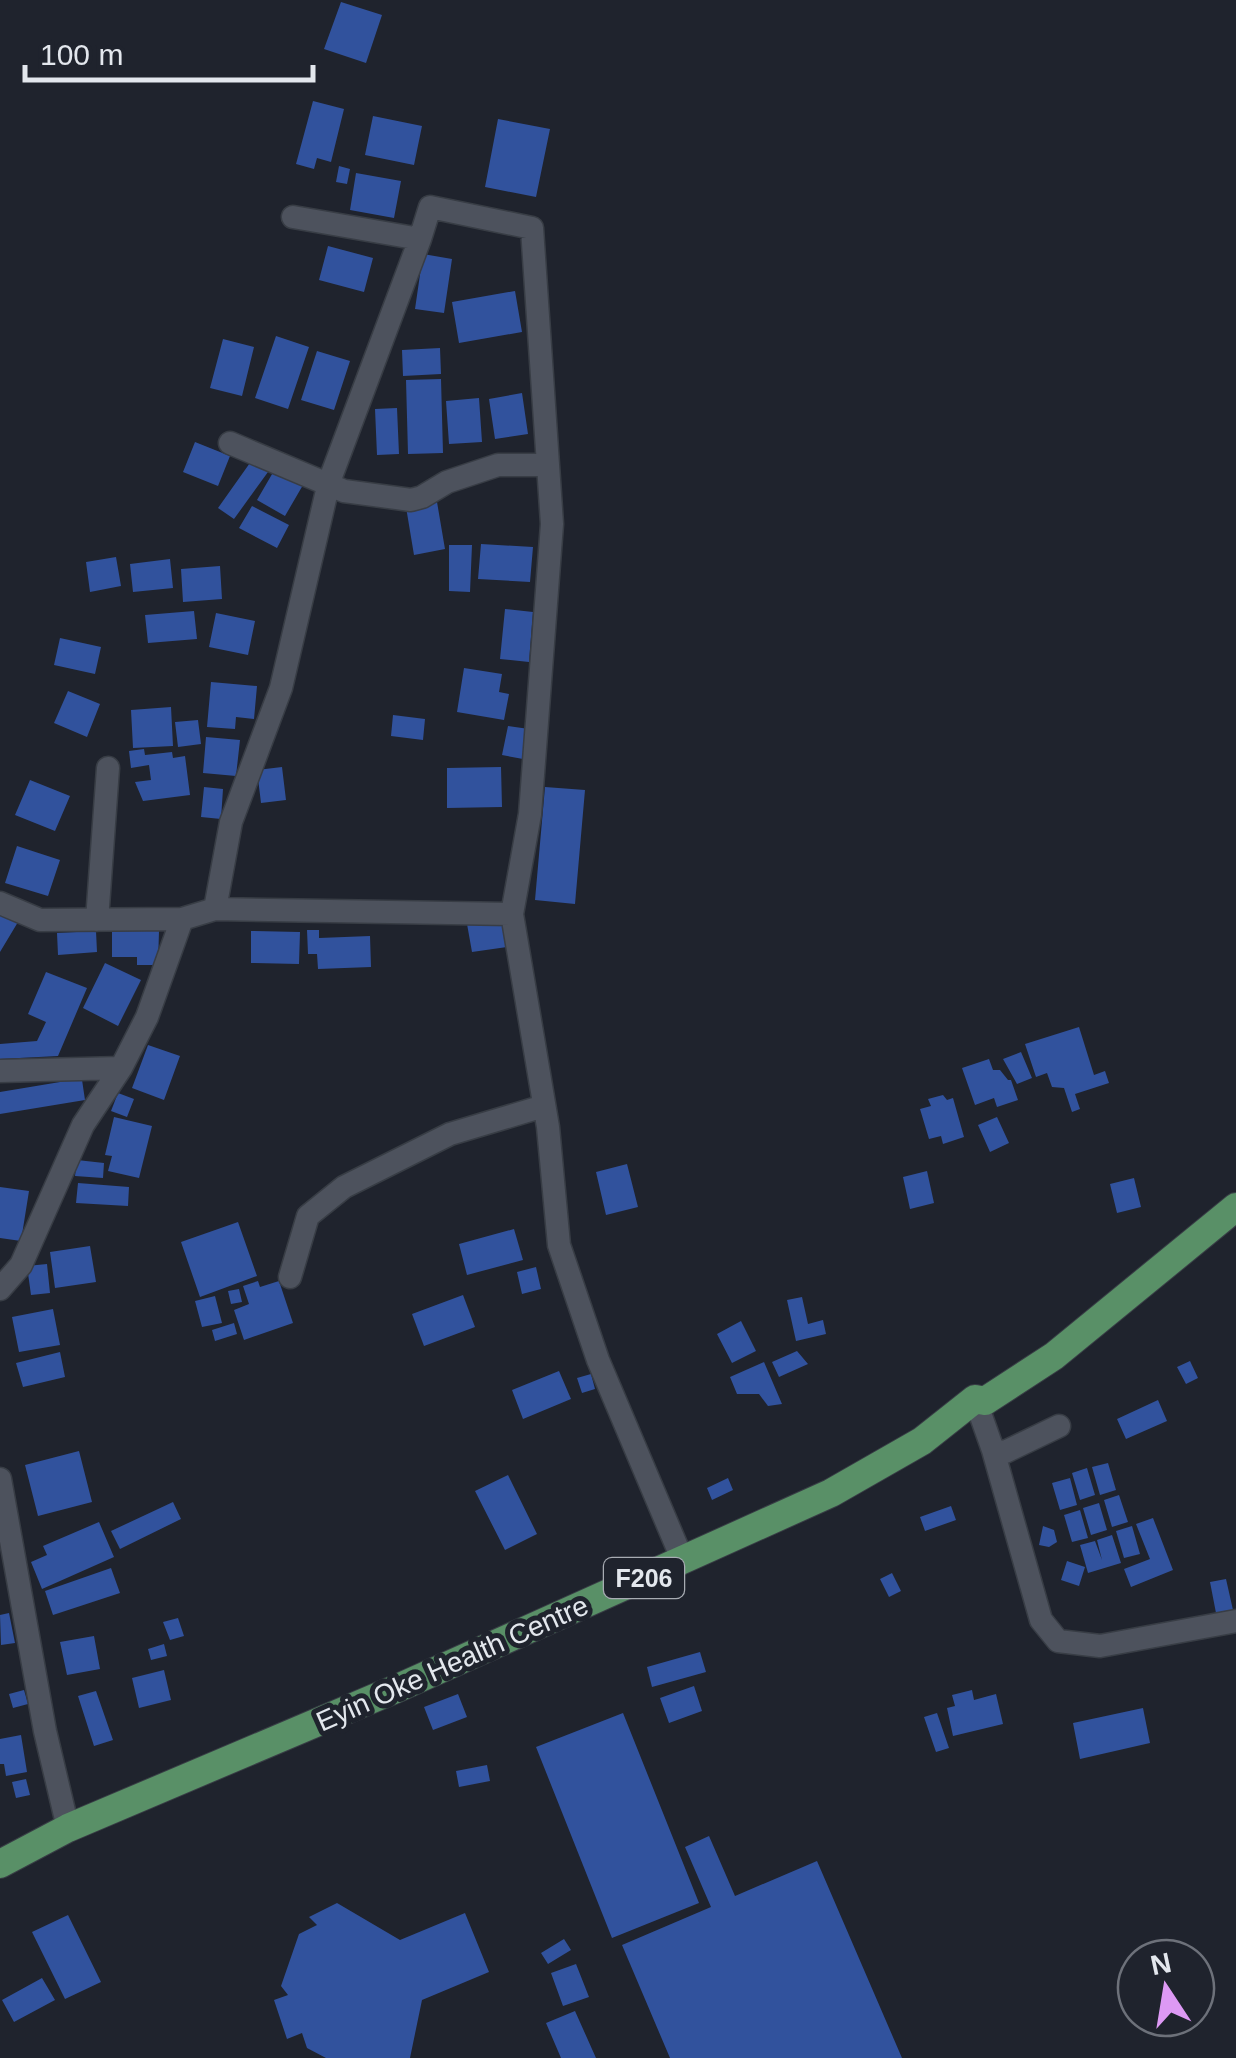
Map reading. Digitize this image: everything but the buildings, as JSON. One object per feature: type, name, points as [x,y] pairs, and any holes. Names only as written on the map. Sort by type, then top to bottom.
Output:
[{"type":"main road","name":"Eyin Oke Health Centre","points":[[0,1864],[68,1828],[380,1696],[832,1493],[922,1441],[975,1398],[985,1401],[1054,1356],[1236,1207]]},
{"type":"street","points":[[216,909],[231,822],[281,688],[329,482],[430,207],[532,228],[552,524],[530,814],[512,914],[544,1106],[559,1246],[598,1360],[683,1561]]},
{"type":"street","points":[[293,217],[420,238]]},
{"type":"street","points":[[230,442],[344,490],[411,500],[447,482],[498,465],[548,465]]},
{"type":"street","points":[[96,920],[108,768]]},
{"type":"street","points":[[0,903],[40,920],[182,919],[216,909],[512,914]]},
{"type":"street","points":[[0,1289],[21,1265],[83,1125],[121,1068],[147,1016],[182,919]]},
{"type":"street","points":[[0,1070],[121,1068]]},
{"type":"street","points":[[290,1277],[308,1216],[344,1187],[450,1134],[544,1106]]},
{"type":"street","points":[[975,1398],[994,1450],[1041,1620],[1058,1641],[1100,1646],[1236,1621]]},
{"type":"street","points":[[994,1450],[1005,1452],[1059,1426]]},
{"type":"street","points":[[0,1479],[45,1731],[68,1828]]}]
